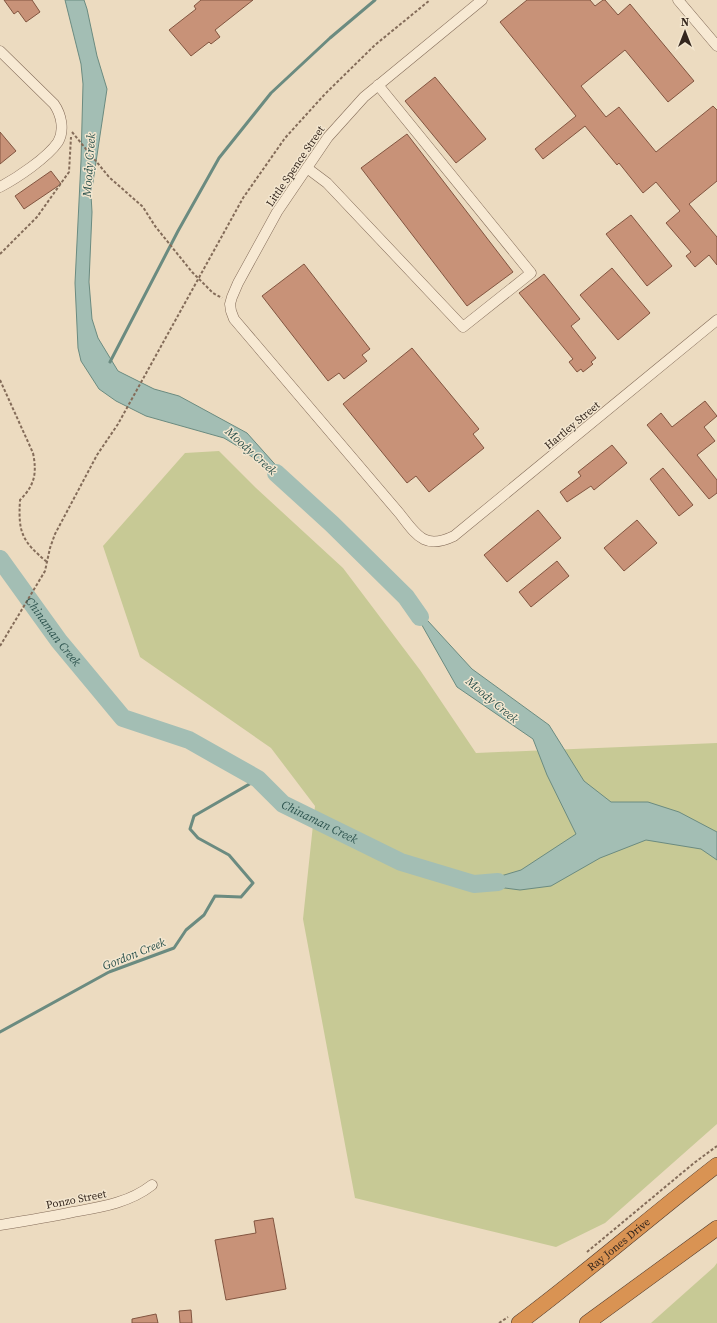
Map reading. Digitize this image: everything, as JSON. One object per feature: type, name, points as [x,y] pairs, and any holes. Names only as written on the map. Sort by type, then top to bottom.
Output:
[{"type":"highway","name":"Ray Jones Drive","points":[[515,1319],[562,1291],[717,1165]]},
{"type":"highway","points":[[587,1323],[717,1228]]},
{"type":"street","name":"Little Spence Street","points":[[230,302],[238,283],[278,212],[328,137],[364,97],[482,0]]},
{"type":"street","points":[[678,0],[717,46]]},
{"type":"street","points":[[0,51],[54,104],[58,110],[61,122],[61,134],[58,141],[45,156],[15,179],[0,188]]},
{"type":"street","points":[[307,168],[327,183],[463,327],[530,274],[378,85]]},
{"type":"street","name":"Hartley Street","points":[[230,302],[231,311],[234,318],[400,514],[414,533],[422,539],[438,542],[447,540],[454,536],[717,320]]},
{"type":"street","name":"Ponzo Street","points":[[0,1225],[118,1203],[143,1192],[152,1185]]},
{"type":"path","points":[[0,646],[45,571],[55,534],[97,455],[118,424],[244,198],[285,138],[325,94],[376,45],[430,0]]},
{"type":"path","points":[[0,254],[37,217],[69,172],[71,132],[109,177],[143,207],[155,226],[199,279],[217,296],[230,302]]},
{"type":"path","points":[[0,380],[33,453],[35,462],[35,476],[32,485],[20,500],[20,529],[30,547],[47,562]]},
{"type":"path","points":[[585,1254],[694,1163],[717,1146]]},
{"type":"path","points":[[499,1323],[515,1319]]},
{"type":"green space","points":[[219,451],[256,488],[343,568],[420,670],[476,753],[717,743],[717,1124],[605,1223],[556,1247],[355,1198],[303,919],[315,806],[271,748],[140,657],[103,546],[185,453]]},
{"type":"green space","points":[[717,1263],[717,1323],[651,1323],[714,1267]]},
{"type":"water","points":[[65,0],[84,0],[97,56],[107,89],[91,195],[92,212],[89,282],[92,319],[98,338],[118,371],[154,389],[179,396],[247,433],[289,480],[294,489],[239,447],[224,438],[146,416],[116,401],[99,389],[81,361],[78,348],[75,283],[83,84],[81,64]]},
{"type":"water","points":[[406,597],[472,669],[549,725],[584,781],[611,802],[648,802],[679,812],[717,832],[717,860],[701,849],[646,840],[600,858],[551,886],[520,890],[474,884],[521,870],[576,834],[547,775],[533,739],[457,687]]},
{"type":"building","points":[[4,0],[32,0],[40,12],[26,22],[18,11],[14,14]]},
{"type":"building","points":[[201,0],[253,0],[215,30],[220,37],[211,44],[209,42],[191,56],[169,30],[196,9],[194,6]]},
{"type":"building","points":[[527,0],[590,0],[595,6],[605,0],[618,15],[630,4],[694,81],[668,102],[625,50],[581,86],[606,117],[619,107],[656,152],[713,106],[717,110],[717,181],[689,204],[717,237],[717,265],[709,255],[695,267],[686,256],[691,252],[666,223],[680,211],[656,182],[643,193],[619,163],[617,165],[585,126],[543,159],[535,149],[576,116],[500,22]]},
{"type":"building","points":[[435,77],[486,139],[456,163],[405,101]]},
{"type":"building","points":[[0,132],[16,151],[0,164]]},
{"type":"building","points":[[407,134],[513,272],[467,306],[361,168]]},
{"type":"building","points":[[51,171],[61,184],[24,209],[15,196]]},
{"type":"building","points":[[631,215],[672,266],[647,286],[606,234]]},
{"type":"building","points":[[304,264],[370,349],[362,355],[367,361],[344,379],[339,373],[328,381],[262,296]]},
{"type":"building","points":[[612,268],[650,313],[618,340],[580,295]]},
{"type":"building","points":[[544,274],[580,319],[571,326],[596,358],[591,362],[593,364],[583,372],[581,369],[577,372],[569,362],[573,359],[519,293]]},
{"type":"building","points":[[412,348],[479,429],[473,434],[484,448],[429,492],[416,476],[407,483],[343,404]]},
{"type":"building","points":[[705,401],[717,416],[704,427],[715,441],[697,455],[717,480],[717,493],[709,499],[647,425],[661,413],[672,427]]},
{"type":"building","points":[[612,445],[627,463],[594,490],[591,486],[567,502],[560,492],[581,476],[578,472]]},
{"type":"building","points":[[663,468],[693,505],[679,516],[650,479]]},
{"type":"building","points":[[538,510],[561,538],[507,582],[484,555]]},
{"type":"building","points":[[637,520],[657,543],[624,571],[604,548]]},
{"type":"building","points":[[557,561],[569,576],[531,607],[519,592]]},
{"type":"building","points":[[273,1218],[286,1289],[226,1300],[215,1240],[256,1233],[254,1221]]},
{"type":"building","points":[[191,1310],[192,1323],[180,1323],[179,1311]]},
{"type":"building","points":[[156,1314],[158,1323],[132,1323],[132,1319]]},
{"type":"waterway","points":[[110,362],[178,231],[219,158],[271,93],[330,38],[375,0]]},
{"type":"waterway","name":"Moody Creek","points":[[276,473],[332,524],[406,597],[420,617]]},
{"type":"waterway","name":"Chinaman Creek","points":[[0,559],[59,641],[123,718],[189,740],[258,779],[283,804],[401,862],[474,884],[498,882]]},
{"type":"waterway","name":"Gordon Creek","points":[[0,1032],[109,972],[174,948],[186,930],[204,915],[215,896],[241,897],[253,883],[229,855],[198,838],[190,829],[194,816],[258,779]]}]
